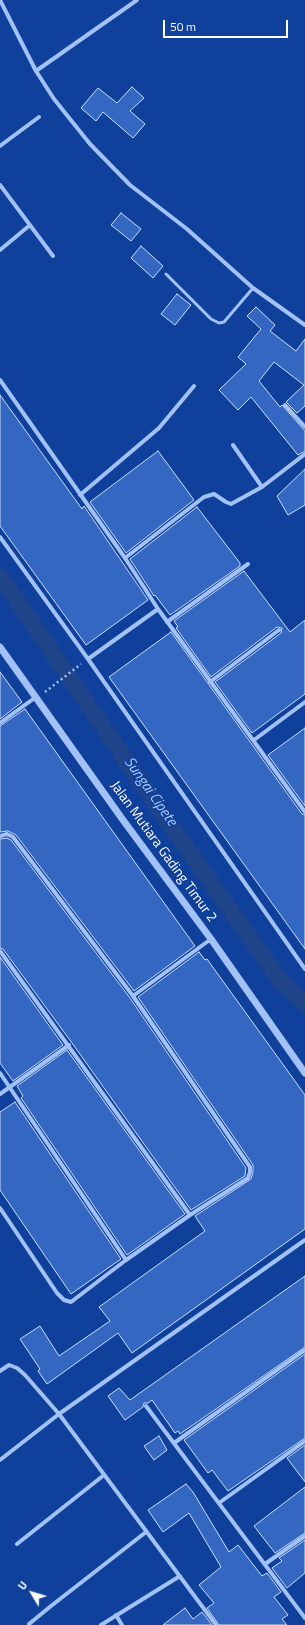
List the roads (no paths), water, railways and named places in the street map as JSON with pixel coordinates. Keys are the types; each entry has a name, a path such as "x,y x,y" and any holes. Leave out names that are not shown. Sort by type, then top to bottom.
{"street":[{"path":"0,0 36,71 54,99 90,144 130,185 187,229 253,288 305,325"},
{"path":"36,71 136,0"},
{"path":"0,146 39,117"},
{"path":"0,186 53,256"},
{"path":"0,250 30,226"},
{"path":"0,380 125,558 167,622 305,812"},
{"path":"80,495 159,428 194,386"},
{"path":"285,405 305,427"},
{"path":"233,445 262,487"},
{"path":"125,558 204,498 214,494 231,504 262,487 305,454"},
{"path":"0,537 88,659 305,969"},
{"path":"167,622 248,564"},
{"path":"88,659 158,609"},
{"path":"210,682 279,630"},
{"name":"Jalan Mutiara Gading Timur 2","path":"0,647 123,820 211,939 305,1073"},
{"path":"0,723 36,697"},
{"path":"254,740 305,702"},
{"path":"0,836 7,834 13,837 133,996 250,1167 248,1178 190,1215 126,1260 71,1302 64,1300 57,1293 0,1208"},
{"path":"133,996 211,939"},
{"path":"0,951 190,1215"},
{"path":"0,1094 69,1045"},
{"path":"0,1073 126,1260"},
{"path":"0,1460 59,1414 305,1240"},
{"path":"174,1443 305,1350"},
{"path":"0,1371 9,1365 17,1368 59,1414 216,1625"},
{"path":"146,1406 305,1618"},
{"path":"219,1503 305,1441"},
{"path":"17,1544 104,1475"},
{"path":"29,1624 146,1532"},
{"path":"265,1564 305,1536"},
{"path":"101,1625 180,1576"},
{"path":"116,1615 122,1625"}],"lane":[{"path":"166,274 211,319 218,323 224,322 253,288"}],"waterway":[{"name":"Sungai Cipete","path":"0,576 160,810 279,979 305,1004"}]}
